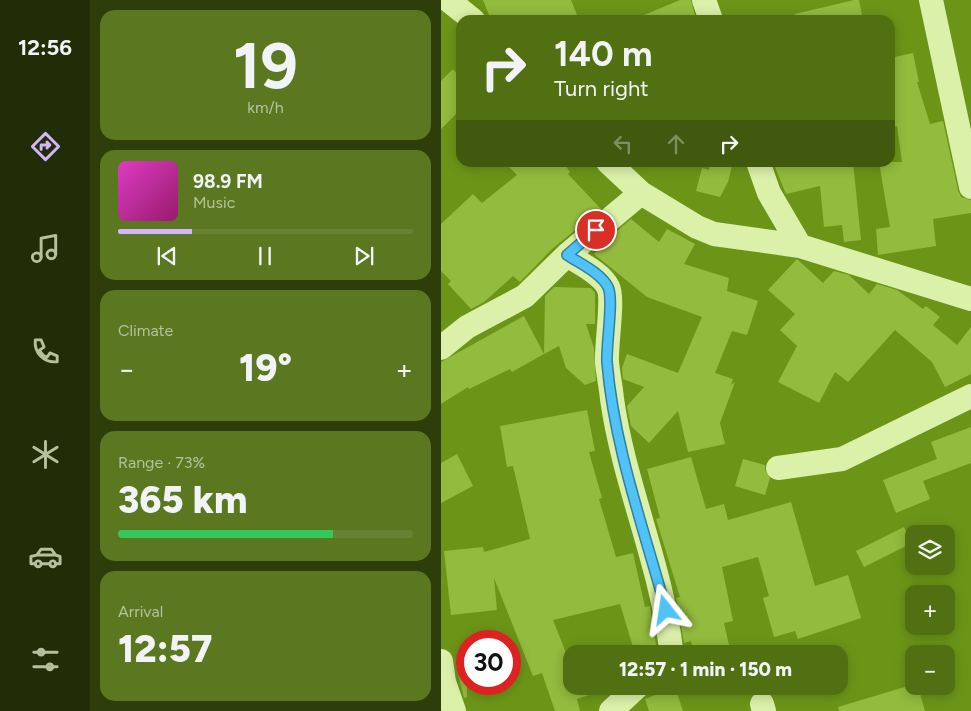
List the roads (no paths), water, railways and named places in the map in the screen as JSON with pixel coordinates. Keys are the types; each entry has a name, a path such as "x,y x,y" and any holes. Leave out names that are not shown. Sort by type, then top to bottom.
{"street":[{"path":"448,0 467,15"},
{"path":"704,0 709,15"},
{"path":"931,0 971,187"},
{"path":"614,167 641,193 697,227 713,234 800,246 971,299"},
{"path":"760,167 769,193 800,246"},
{"path":"441,348 467,327 525,296 567,255 641,193"},
{"path":"567,255 599,276 608,286 612,298 608,323 607,362 617,432 666,610 670,645"},
{"path":"779,468 843,459 971,396"},
{"path":"441,662 443,682 454,711"},
{"path":"611,711 628,695"}]}
